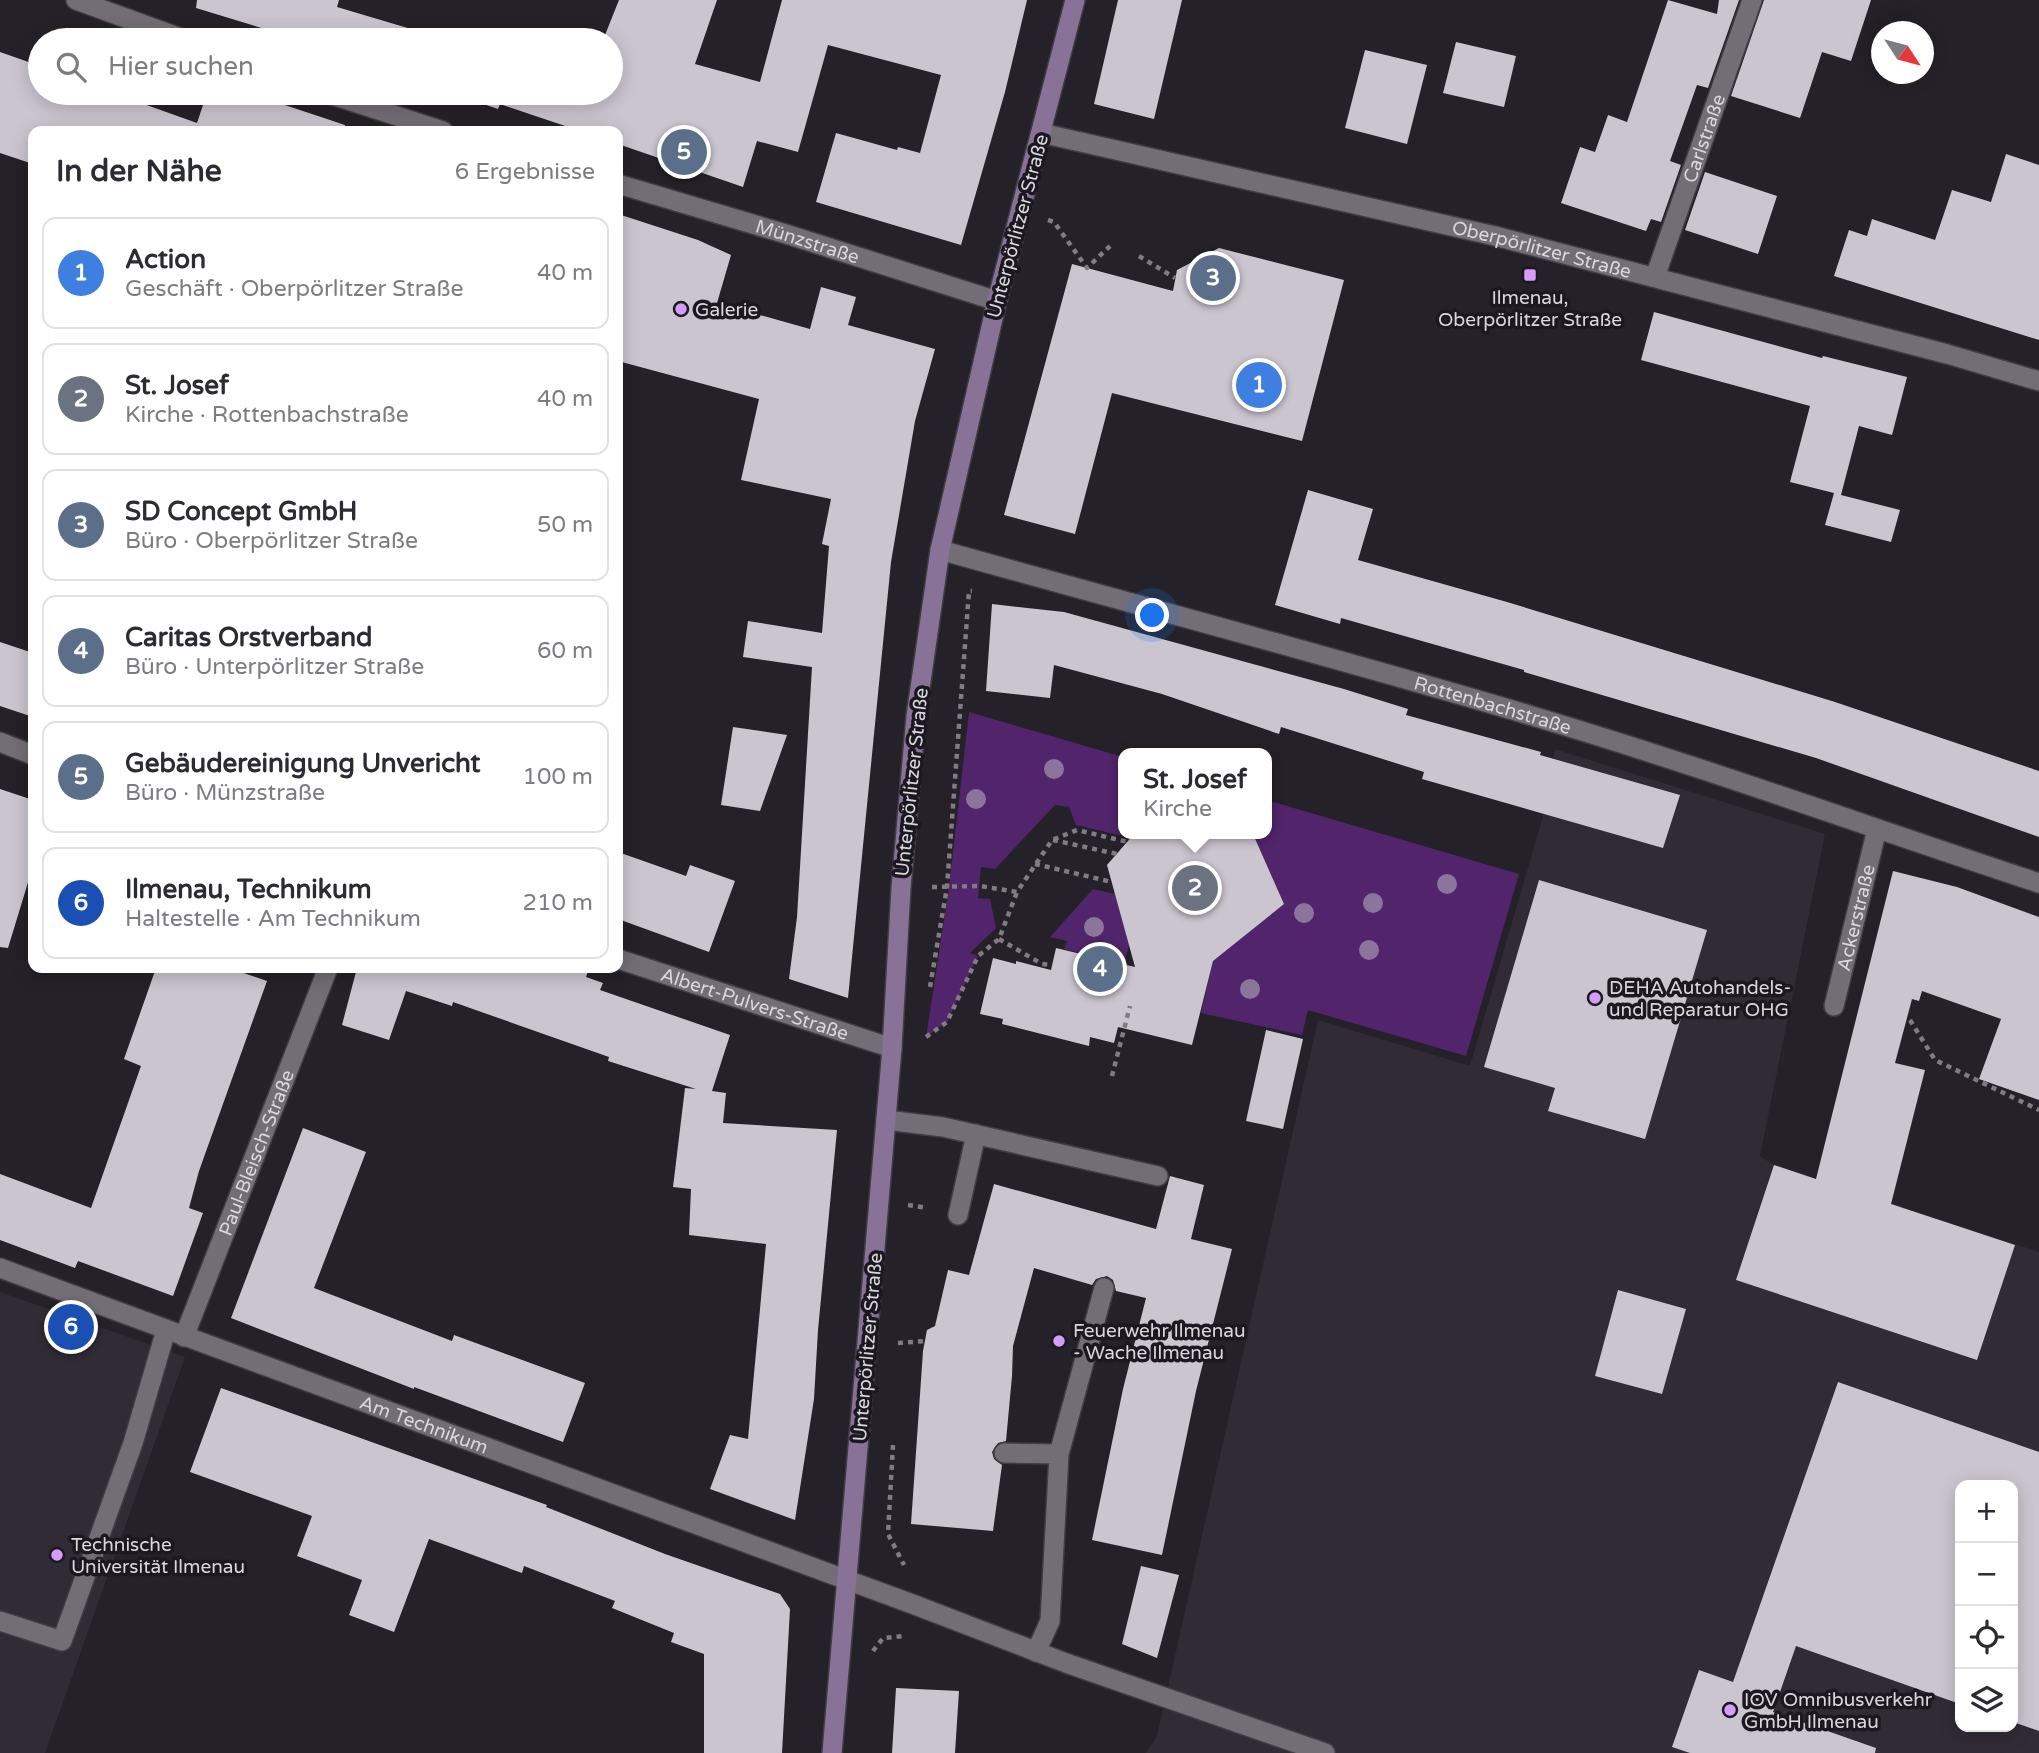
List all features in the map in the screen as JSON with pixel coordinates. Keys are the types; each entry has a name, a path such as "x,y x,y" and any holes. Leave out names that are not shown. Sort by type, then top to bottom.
{"main road":[{"name":"Unterpörlitzer Straße","path":"832,1753 892,1048 901,888 916,716 940,550 996,301 1075,0"}],"street":[{"path":"76,0 153,28"},
{"name":"Carlstraße","path":"1656,277 1752,0"},
{"path":"363,105 428,126"},
{"name":"Oberpörlitzer Straße","path":"1041,133 1495,236 1947,354 2039,381"},
{"name":"Münzstraße","path":"623,185 996,301"},
{"name":"Rottenbachstraße","path":"940,550 1530,715 1783,795 2039,883"},
{"path":"0,742 28,753"},
{"name":"Ackerstraße","path":"1834,1006 1877,829"},
{"name":"Albert-Pulvers-Straße","path":"623,961 892,1048"},
{"name":"Paul-Bleisch-Straße","path":"0,1621 62,1641 175,1334 326,973"},
{"path":"886,1120 943,1127 1158,1176"},
{"path":"958,1214 976,1134"},
{"name":"Am Technikum","path":"0,1268 848,1580"},
{"path":"1036,1652 1049,1621 1059,1454 1104,1288"},
{"path":"1004,1453 1059,1454"},
{"path":"848,1580 1036,1652 1325,1753"}],"path":[{"path":"1021,211 1054,222 1087,268 1110,246"},
{"path":"1139,256 1175,278"},
{"path":"928,997 947,887 969,591 982,593"},
{"path":"923,1025 923,1038 947,1022 978,956 999,939 1017,892 1052,840 1077,831 1128,842"},
{"path":"1052,840 1117,854"},
{"path":"1035,864 1112,882"},
{"path":"901,888 980,886 1017,892"},
{"path":"999,939 1042,964 1052,965"},
{"path":"1112,1076 1130,1006"},
{"path":"1910,1020 1935,1060 2039,1110"},
{"path":"911,1206 912,1192"},
{"path":"898,1357 900,1329"},
{"path":"893,1438 888,1534 902,1563 909,1570"}],"shaded area":[{"path":"969,712 1118,756 1118,835 1076,825 1069,807 1055,805 995,869 981,867 978,898 990,899 996,928 970,953 978,956 947,1022 926,1037 949,888"},
{"path":"1555,749 1825,834 1760,1156 1774,1165 2039,1252 2039,1753 1146,1753 1157,1736 1318,1020 1470,1066 1544,813"},
{"path":"1272,801 1519,874 1466,1056 1308,1010 1302,1035 1201,1013 1213,961 1284,904 1255,839 1272,839"},
{"path":"1093,889 1115,894 1130,941 1124,964 1064,949 1067,941 1050,937"},
{"name":"Technische Universität Ilmenau","path":"0,1292 185,1357 45,1753 0,1753"}],"building":[{"path":"197,0 339,0 337,7 408,28 262,28 196,8"},
{"path":"619,0 717,0 695,64 760,82 782,0 1027,0 1005,92 961,245 816,202 836,133 897,150 898,147 920,153 941,75 828,45 798,152 757,141 743,187 623,146 623,126 565,126 503,105 623,105 623,28 608,28"},
{"path":"1118,0 1182,0 1154,119 1094,104"},
{"path":"1668,0 1717,14 1719,0 1739,0 1708,88 1697,85 1670,161 1681,165 1661,222 1651,219 1646,231 1561,203 1580,147 1595,152 1608,115 1627,122"},
{"path":"1764,0 1871,0 1851,61 1822,52 1800,118 1731,96"},
{"path":"1456,42 1516,56 1504,107 1443,93"},
{"path":"1365,50 1427,65 1407,144 1345,128"},
{"path":"0,52 28,62 28,105 147,105 197,123 203,105 285,105 345,125 28,126 28,162 0,153"},
{"path":"2006,154 2039,165 2039,340 1834,276 1849,230 1867,236 1872,219 1935,240 1952,190 1991,202"},
{"path":"1705,172 1777,196 1758,254 1685,230"},
{"path":"623,216 698,240 731,255 717,303 810,329 821,287 856,297 848,325 935,349 915,421 891,562 848,998 789,979 797,917 812,667 743,657 748,621 822,633 829,546 822,544 831,499 741,480 759,399 623,362"},
{"path":"1219,248 1344,280 1302,441 1112,393 1075,534 1004,515 1072,264 1173,291 1177,270"},
{"path":"1654,312 1822,358 1823,356 1907,377 1892,435 1859,426 1841,495 1900,510 1891,542 1825,525 1834,493 1790,482 1810,406 1641,360"},
{"path":"1308,490 1373,509 1358,560 1507,602 1835,702 2039,771 2039,837 1816,758 1341,618 1340,624 1275,605"},
{"path":"992,604 1064,612 1344,689 1408,709 1406,715 1541,752 1540,755 1680,795 1663,848 1422,779 1424,772 1281,727 1279,734 1162,694 1054,665 1050,698 986,691"},
{"path":"0,642 28,651 28,715 0,706"},
{"path":"733,727 787,735 760,811 721,805"},
{"path":"0,789 28,798 28,882 8,948 0,947"},
{"path":"1130,839 1255,839 1284,904 1213,961 1192,1045 1118,1027 1114,1043 1090,1037 1089,1046 1002,1024 1003,1019 980,1014 993,958 1051,970 1056,948 1135,967 1107,865"},
{"path":"623,854 686,876 690,865 735,881 709,952 623,921"},
{"path":"1893,871 1957,887 2039,917 2039,1100 1979,1079 2001,1019 1922,991 1919,1001 1912,999 1895,1063 1925,1070 1891,1204 2015,1245 1977,1360 1736,1280 1774,1165 1816,1179"},
{"name":"DEHA Autohandels- und Reparatur OHG","path":"1539,880 1707,930 1645,1139 1548,1111 1555,1088 1484,1067"},
{"path":"154,973 244,973 267,981 199,1171 189,1208 203,1213 173,1296 78,1261 75,1268 0,1240 0,1174 91,1208 141,1066 124,1059"},
{"path":"356,973 587,973 586,977 603,983 600,990 730,1035 712,1091 726,1093 723,1123 837,1130 814,1399 795,1520 710,1489 730,1435 748,1439 766,1244 689,1235 691,1189 673,1187 685,1088 696,1089 608,1061 609,1057 453,1002 452,1006 406,991 389,1040 342,1025"},
{"path":"1266,1030 1303,1039 1283,1129 1246,1121"},
{"path":"303,1128 366,1152 314,1288 452,1341 454,1335 585,1383 563,1442 414,1389 231,1318"},
{"path":"1170,1176 1204,1185 1191,1239 1232,1249 1196,1391 1162,1555 1092,1540 1123,1389 1146,1298 1116,1291 1113,1280 1107,1276 1096,1279 1092,1285 1034,1268 1013,1346 1006,1441 998,1443 992,1452 994,1459 1002,1465 993,1531 911,1524 923,1351 927,1330 935,1326 948,1270 969,1275 994,1184 1156,1229"},
{"path":"1618,1290 1686,1309 1662,1394 1595,1376"},
{"path":"1838,1382 2039,1452 2039,1731 2018,1724 2018,1480 1955,1480 1955,1702 1796,1646 1773,1712 1876,1748 1875,1753 1690,1753 1672,1747 1699,1670 1733,1682"},
{"path":"221,1388 547,1505 546,1507 665,1554 780,1594 790,1609 782,1753 704,1753 704,1654 671,1642 674,1633 612,1608 615,1601 524,1566 522,1573 429,1539 394,1632 349,1615 362,1580 297,1556 312,1516 190,1472"},
{"path":"1141,1566 1179,1575 1157,1658 1122,1644"},
{"path":"896,1688 959,1691 955,1753 892,1753"}],"place":[{"name":"Gebäudereinigung Unvericht","path":"684,152"},
{"name":"Ilmenau, Oberpörlitzer Straße","path":"1530,275"},
{"name":"SD Concept GmbH","path":"1213,278"},
{"name":"Galerie","path":"681,309"},
{"name":"Action","path":"1259,385"},
{"name":"St. Josef","path":"1195,888"},
{"name":"Caritas Orstverband","path":"1100,969"},
{"name":"DEHA Autohandels- und Reparatur OHG","path":"1595,998"},
{"name":"Ilmenau, Technikum","path":"71,1327"},
{"name":"Feuerwehr Ilmenau - Wache Ilmenau","path":"1059,1341"},
{"name":"Technische Universität Ilmenau","path":"57,1555"},
{"name":"IOV Omnibusverkehr GmbH Ilmenau","path":"1730,1710"}]}
